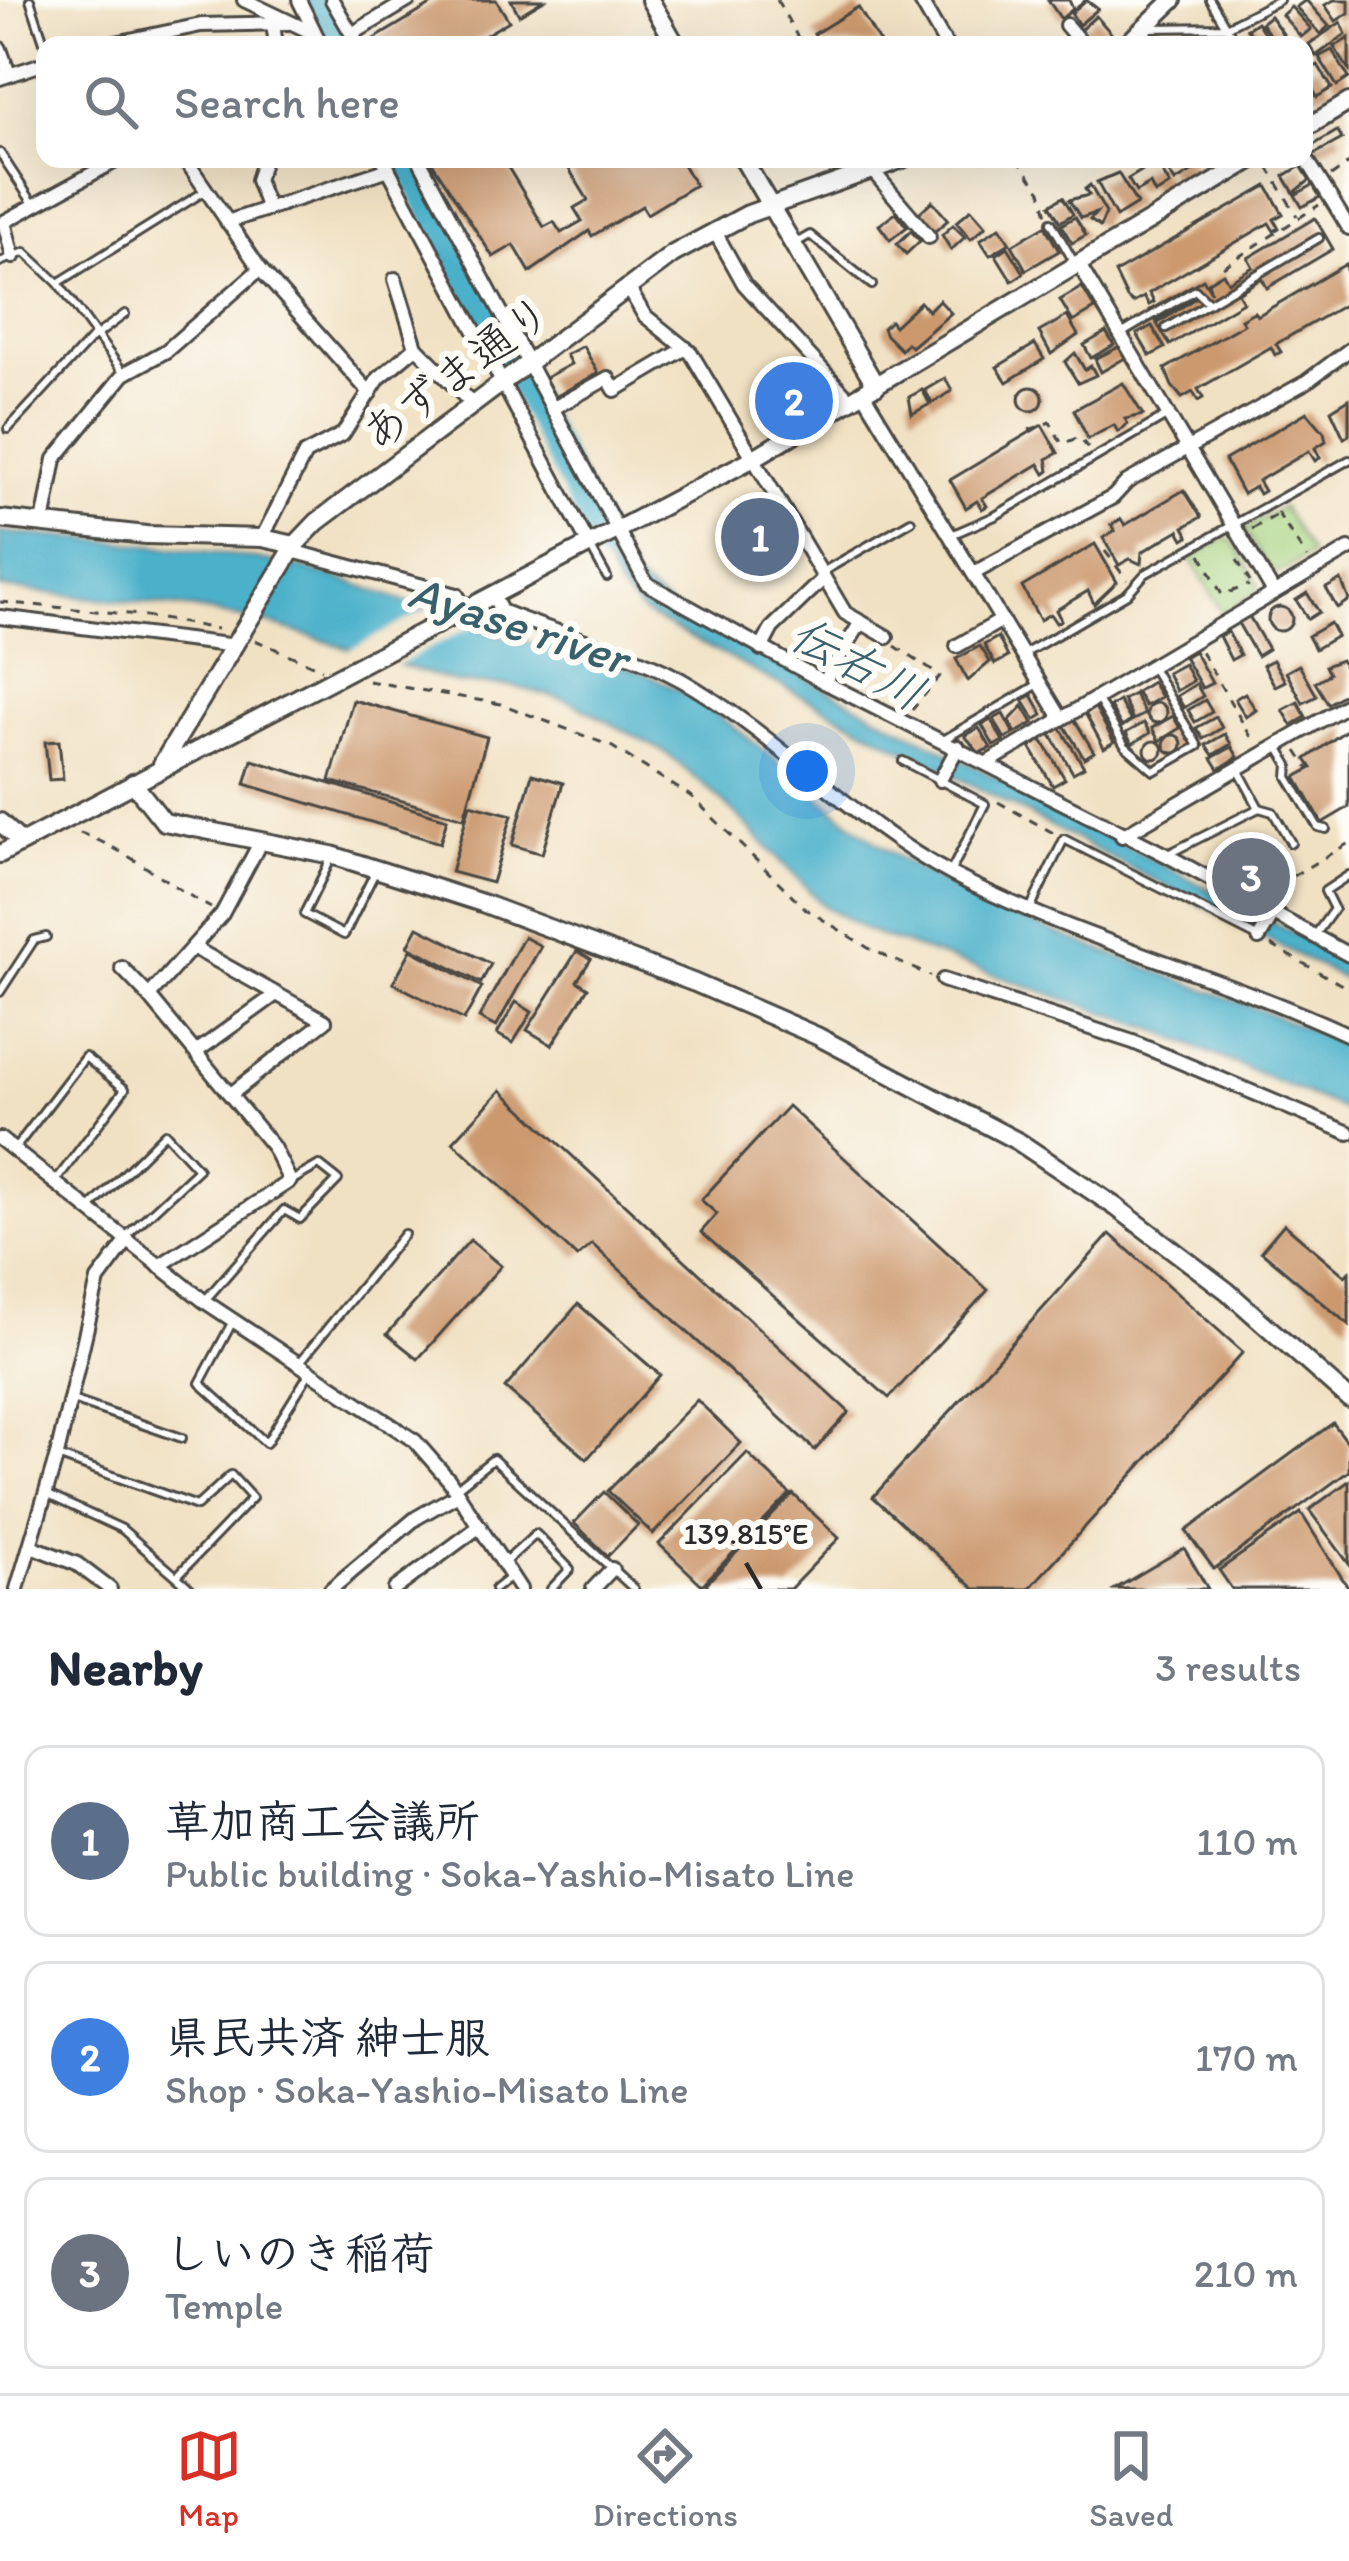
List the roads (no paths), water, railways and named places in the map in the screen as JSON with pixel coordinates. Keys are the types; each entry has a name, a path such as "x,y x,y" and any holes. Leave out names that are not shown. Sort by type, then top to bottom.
{"street":[{"path":"244,0 311,36"},
{"path":"298,0 316,36"},
{"path":"332,0 353,36"},
{"path":"359,36 409,0"},
{"path":"650,0 671,36"},
{"path":"920,0 941,36"},
{"path":"1136,36 1173,0"},
{"path":"149,36 201,25 281,23"},
{"path":"278,36 281,23"},
{"path":"1066,25 1075,36"},
{"path":"0,49 4,76 36,65"},
{"path":"1313,124 1349,102"},
{"path":"6,259 4,222 102,168"},
{"path":"191,168 260,269 370,393"},
{"path":"261,168 257,180 268,209"},
{"path":"227,222 376,168"},
{"path":"388,168 591,544"},
{"path":"424,168 614,532 654,590 1349,955"},
{"path":"748,168 794,244 864,394 1061,718"},
{"name":"あずま通り","path":"159,768 291,553 317,522 628,287 714,230 878,168"},
{"path":"0,854 70,824 159,768 754,458 1077,264 1249,168"},
{"path":"1312,168 1349,228"},
{"path":"872,170 929,237"},
{"path":"714,230 744,284 864,394"},
{"path":"1077,264 1274,593"},
{"path":"44,523 55,459 124,374 166,351 260,269"},
{"path":"394,279 416,347 473,405"},
{"path":"628,287 644,315 686,348 845,613 887,637"},
{"path":"262,538 305,454 344,434 379,378 416,347"},
{"path":"552,409 608,378 615,390 686,348"},
{"path":"974,573 1113,497 1127,482 1306,382 1349,350"},
{"path":"0,519 212,539 262,538 291,553 457,595 468,608"},
{"path":"987,763 1349,549"},
{"path":"761,649 772,628 823,576"},
{"path":"493,595 501,611 634,658 695,688 848,806 950,873 1029,911 1349,1035"},
{"path":"0,616 240,639"},
{"path":"957,646 1002,620"},
{"path":"824,682 862,622"},
{"path":"1122,836 1349,704"},
{"path":"942,777 957,749"},
{"path":"133,783 164,822 377,869 695,982 817,1036 1018,1142 1166,1244 1349,1400"},
{"path":"0,822 21,842"},
{"path":"149,996 222,914 261,841"},
{"path":"1259,938 1274,913"},
{"path":"194,948 326,1021 231,1094"},
{"path":"122,968 273,1147 290,1181 158,1266"},
{"path":"943,980 1133,1042 1349,1132"},
{"path":"196,1052 275,995"},
{"path":"0,1139 204,1301 415,1441 457,1491 516,1583"},
{"path":"17,1589 57,1456 98,1280 126,1239"},
{"path":"331,1589 429,1508 457,1491"},
{"path":"394,1589 480,1526"},
{"path":"32,1546 76,1564 110,1589"},
{"path":"593,1589 612,1569"}],"lane":[{"path":"30,0 42,36"},
{"path":"1210,0 1232,36"},
{"path":"1145,27 1226,27 1279,0"},
{"path":"0,153 34,205"},
{"path":"58,283 205,191"},
{"path":"1051,222 1077,264"},
{"path":"794,244 810,235 872,285"},
{"path":"1166,328 1319,238"},
{"path":"6,259 25,252 58,283 124,374"},
{"path":"1120,334 1195,290 1202,291 1209,303"},
{"path":"8,429 97,335 125,314"},
{"path":"951,535 994,516 1168,415"},
{"path":"1023,656 1232,524 1349,460"},
{"path":"823,576 911,521"},
{"path":"591,544 607,577"},
{"path":"1097,697 1125,746 1154,771 1198,746 1151,666"},
{"path":"943,740 1040,683"},
{"path":"1277,746 1289,766 1288,777 1318,827 1326,830"},
{"path":"903,761 942,777 986,804 950,873"},
{"path":"1238,769 1259,808"},
{"path":"1168,856 1259,808 1274,812 1291,842"},
{"path":"1029,911 1064,839 1259,938"},
{"path":"332,856 304,914 344,935 377,869"},
{"path":"1315,936 1334,908 1325,891 1349,875"},
{"path":"0,992 34,940 46,937"},
{"path":"14,1150 85,1058 125,1089 56,1182"},
{"path":"90,1208 165,1133 198,1169 126,1239"},
{"path":"204,1301 284,1210 300,1219 338,1180 319,1165 290,1181"},
{"path":"233,1321 200,1382 266,1443 304,1368 404,1234"},
{"path":"71,1399 182,1438"},
{"path":"57,1456 197,1505 231,1475 252,1498 177,1576"},
{"path":"457,1491 493,1460 634,1589"},
{"path":"46,1495 122,1529 191,1589"},
{"path":"504,1563 536,1534 570,1569 551,1589"},
{"path":"495,1589 516,1583"}],"water":[{"path":"601,514 635,579 670,607 1349,963 1349,982 643,613 620,590 584,523"},
{"path":"0,532 187,549 297,567 494,633 639,671 696,700 860,830 930,876 1033,924 1349,1047 1349,1112 1156,1030 869,932 824,906 725,803 666,753 568,700 512,686 457,683 268,623 189,608 0,588"}],"waterway":[{"name":"伝右川","path":"319,0 338,36"},
{"name":"伝右川","path":"409,168 607,549"}],"place":[{"name":"県民共済 紳士服","path":"794,401"},
{"name":"草加商工会議所","path":"760,537"},
{"name":"しいのき稲荷","path":"1251,877"}],"water label":[{"name":"Ayase river","path":"519,624"}]}
